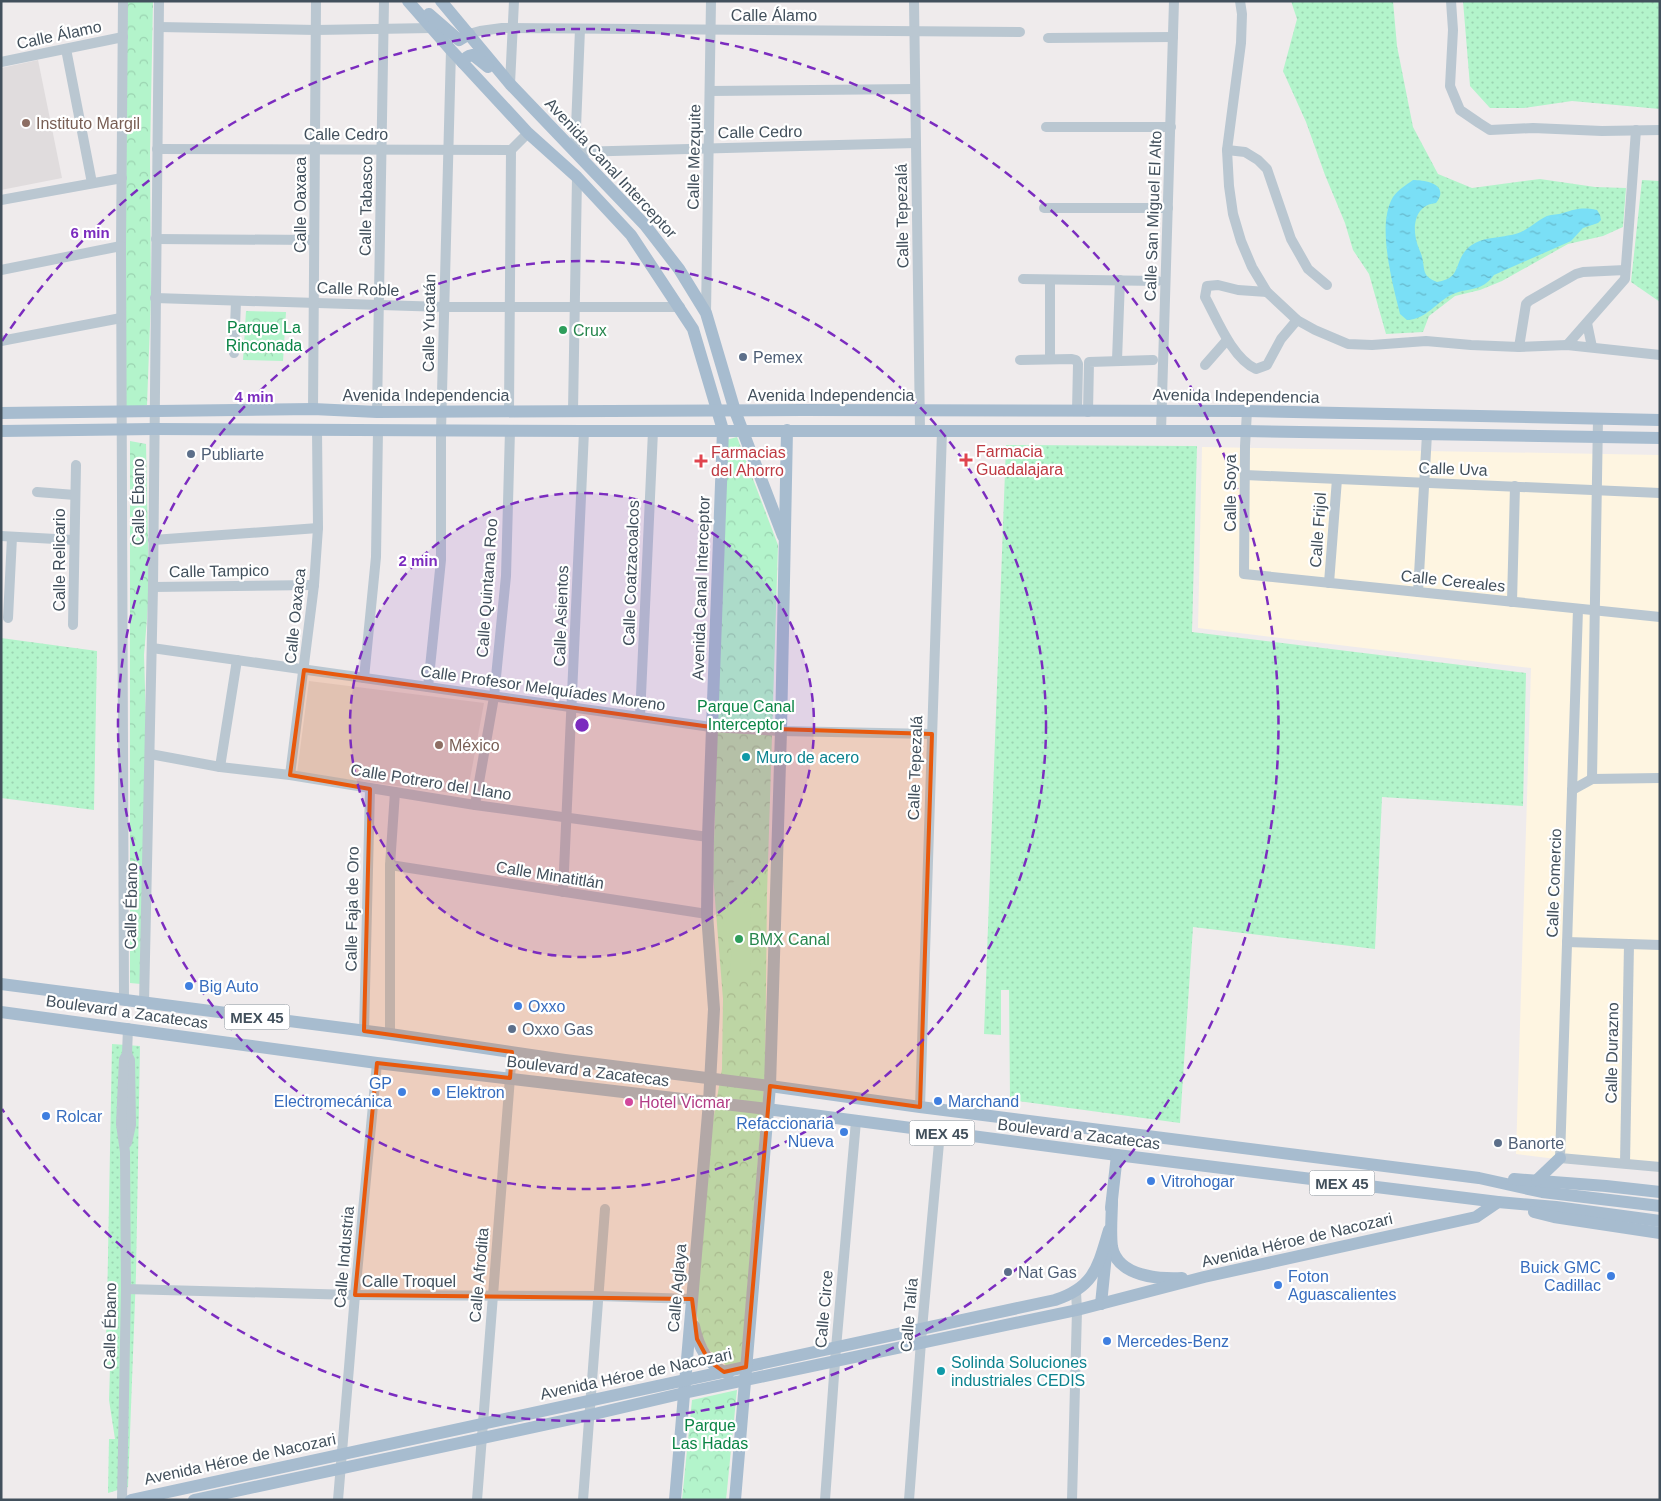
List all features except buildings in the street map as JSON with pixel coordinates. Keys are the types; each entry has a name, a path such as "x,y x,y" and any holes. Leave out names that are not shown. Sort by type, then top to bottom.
{"main road":[{"name":"Avenida Canal Interceptor","path":"409,1 450,50 528,133 577,177 631,235 693,329 718,411 723,430 711,727 707,914 714,1009 711,1078"},
{"path":"409,1 424,10 459,40 469,34"},
{"name":"Avenida Canal Interceptor","path":"441,1 510,84 645,225 679,269 706,314 735,411 786,543 770,1086"},
{"path":"463,63 464,59 473,55 510,84"},
{"name":"Avenida Independencia","path":"1,413 313,409 378,412 1247,411 1660,420"},
{"path":"1,431 122,429 1245,431 1660,438"},
{"path":"786,543 787,430"},
{"name":"Boulevard a Zacatecas","path":"1,984 390,1034 920,1107 1479,1178 1537,1180 1660,1192"},
{"name":"Boulevard a Zacatecas","path":"1,1012 377,1063 767,1109 856,1122 1498,1202 1660,1220"},
{"name":"Calle Aglaya","path":"675,1500 711,1078"},
{"path":"735,1500 770,1086"},
{"path":"1117,1155 1129,1143 1146,1136"},
{"name":"Avenida Héroe de Nacozari","path":"1101,1304 1117,1155"},
{"path":"1537,1180 1560,1158"},
{"name":"Boulevard a Zacatecas","path":"1479,1178 1542,1192 1660,1206"},
{"path":"1112,1200 1112,1247 1117,1257 1125,1266 1158,1278 1204,1277"},
{"name":"Boulevard a Zacatecas","path":"1498,1202 1554,1217 1660,1232"},
{"name":"Avenida Héroe de Nacozari","path":"131,1500 590,1401 685,1386 745,1381 1077,1310 1204,1277 1476,1217 1498,1202"},
{"name":"Avenida Héroe de Nacozari","path":"194,1500 590,1415 724,1372 1055,1300 1084,1287 1098,1264 1109,1230"},
{"path":"692,1304 696,1339 709,1361 724,1372 745,1381"}],"street":[{"name":"Calle Ébano","path":"122,1 121,412 124,1000"},
{"name":"Calle Ébano","path":"144,1002 153,588 159,1"},
{"name":"Calle Oaxaca","path":"313,409 316,1"},
{"name":"Calle Tabasco","path":"378,412 384,1"},
{"path":"510,84 514,1"},
{"name":"Calle Mezquite","path":"706,314 711,1"},
{"name":"Calle Tepezalá","path":"914,1 920,430"},
{"name":"Calle San Miguel El Alto","path":"1161,431 1174,1"},
{"path":"1240,1 1242,14 1241,43 1227,150 1228,186 1233,214 1241,241 1252,267 1267,292 1297,320 1348,344 1372,345 1426,341 1520,347 1567,345 1660,355"},
{"path":"1451,1 1453,30 1450,86 1460,110 1490,130 1532,128 1602,131 1660,130"},
{"path":"159,27 316,30 432,28"},
{"name":"Calle Álamo","path":"469,34 493,28 1020,32"},
{"path":"575,152 580,29"},
{"name":"Calle Álamo","path":"1,62 123,37"},
{"path":"1048,38 1173,37"},
{"path":"66,49 92,183"},
{"name":"Calle Yucatán","path":"428,687 441,560 441,430 450,50"},
{"path":"710,91 915,89"},
{"path":"1046,127 1170,127"},
{"path":"1567,345 1625,279 1636,130"},
{"path":"509,412 511,150 528,133"},
{"name":"Calle Cedro","path":"575,152 916,144"},
{"name":"Calle Cedro","path":"157,149 382,148 511,150"},
{"path":"1227,150 1245,152 1258,160 1267,169 1291,238 1308,269 1327,285"},
{"path":"573,411 577,177"},
{"path":"1,200 122,178"},
{"path":"1044,208 1168,208"},
{"path":"156,239 314,240"},
{"path":"1,270 121,246"},
{"path":"1520,347 1526,304 1529,301 1576,274 1625,270"},
{"path":"1023,279 1158,281"},
{"path":"1050,280 1050,360"},
{"path":"1117,360 1120,280"},
{"path":"1267,292 1238,290 1218,285 1207,286 1205,297 1227,340 1248,366 1256,369 1267,365 1281,339 1297,320"},
{"name":"Calle Roble","path":"155,298 444,307 680,307"},
{"path":"234,353 236,301"},
{"path":"1,341 121,318"},
{"path":"1587,324 1592,347"},
{"path":"1205,365 1227,340"},
{"path":"1020,360 1076,360 1078,364 1082,411"},
{"path":"1082,411 1089,362 1153,360"},
{"name":"Calle Soya","path":"1244,574 1245,431 1247,411"},
{"path":"1592,779 1598,419"},
{"name":"Calle Oaxaca","path":"290,775 314,585 318,528 317,430"},
{"path":"364,678 376,557 378,430"},
{"name":"Calle Quintana Roo","path":"475,805 494,697 506,576 510,430"},
{"name":"Calle Asientos","path":"563,892 573,708 584,431"},
{"name":"Calle Coatzacoalcos","path":"640,717 653,431"},
{"name":"Calle Tepezalá","path":"920,1107 942,431"},
{"path":"1418,592 1428,434"},
{"name":"Calle Relicario","path":"73,625 76,465"},
{"name":"Calle Uva","path":"1245,475 1660,493"},
{"name":"Calle Frijol","path":"1329,583 1337,479"},
{"path":"1512,602 1514,486"},
{"name":"Calle Relicario","path":"37,492 74,494"},
{"path":"153,540 318,528"},
{"path":"8,618 7,537 74,540"},
{"name":"Calle Cereales","path":"1244,574 1660,617"},
{"name":"Calle Tampico","path":"153,588 314,585"},
{"name":"Calle Comercio","path":"1560,1158 1578,609"},
{"name":"Calle Profesor Melquíades Moreno","path":"152,648 711,727 781,731 932,734"},
{"path":"220,767 237,660"},
{"name":"Calle Potrero del Llano","path":"150,754 220,767 290,775 475,805 708,837"},
{"path":"1572,790 1592,779 1660,778"},
{"name":"Calle Faja de Oro","path":"364,1031 370,788"},
{"path":"390,1034 390,865 395,792"},
{"name":"Calle Minatitlán","path":"390,865 707,914"},
{"path":"1567,942 1660,945"},
{"name":"Calle Durazno","path":"1625,1163 1629,944"},
{"name":"Calle Ébano","path":"122,1500 126,1289 125,1152 131,1125 130,1060 127,1054 128,1028"},
{"name":"Calle Afrodita","path":"477,1500 512,1052"},
{"name":"Calle Industria","path":"338,1500 377,1063"},
{"name":"Calle Circe","path":"824,1500 856,1122"},
{"name":"Calle Talía","path":"909,1500 940,1132"},
{"path":"1560,1158 1660,1167"},
{"path":"583,1500 605,1209"},
{"name":"Calle Troquel","path":"126,1289 355,1295 599,1296 692,1304"},
{"path":"1072,1500 1076,1292"}],"highlighted area":[{"path":"304,670 711,727 932,734 920,1107 770,1086 746,1367 724,1372 709,1361 697,1339 692,1299 355,1295 377,1063 510,1078 512,1052 364,1031 370,789 290,775"}],"shaded area":[{"name":"Instituto Margil","path":"38,60 62,178 1,190 1,68"},
{"path":"1202,447 1660,455 1660,1172 1516,1154 1531,668 1198,628"},
{"path":"309,681 484,703 467,795 297,773"}],"green space":[{"path":"127,1 153,1 150,155 151,298 147,405 126,410 123,321"},
{"path":"1291,1 1393,1 1397,46 1413,127 1438,174 1472,188 1540,179 1595,187 1626,188 1623,227 1603,236 1568,244 1502,281 1480,290 1455,296 1429,316 1423,332 1386,334 1369,274 1353,250 1345,223 1306,122 1283,71 1297,19"},
{"path":"1463,1 1660,1 1660,109 1572,101 1524,108 1490,108 1470,86"},
{"path":"1642,180 1660,181 1660,302 1631,282"},
{"name":"Parque La Rinconada","path":"246,311 286,312 283,361 243,360"},
{"name":"Parque Canal Interceptor","path":"737,437 778,545 767,894 765,1075 741,1365 729,1368 709,1350 702,1337 695,1307 713,1121 722,1069 723,999 713,875 726,440"},
{"path":"130,441 146,444 149,594 144,655 147,753 141,984 130,983"},
{"path":"1006,445 1197,446 1192,632 1526,673 1523,806 1382,797 1375,949 1193,927 1180,1123 1010,1100 1009,990 1001,990 1001,1035 984,1034"},
{"path":"1,638 97,651 94,810 1,798"},
{"name":"BMX Canal","path":"747,872 759,882 753,900 744,903 751,913 750,971 734,988 729,978 732,952 722,926 731,909 724,889"},
{"path":"112,1044 140,1046 136,1274 128,1487 108,1493 109,1439 115,1439 109,1400 110,1367 105,1366"},
{"name":"Parque Las Hadas","path":"737,1390 726,1500 682,1500 692,1400"}],"water":[{"path":"1413,180 1435,185 1439,188 1440,192 1440,197 1436,203 1423,208 1419,212 1415,223 1417,243 1422,255 1425,272 1428,277 1437,282 1451,277 1464,252 1475,243 1514,234 1547,216 1576,210 1597,210 1601,220 1598,223 1583,228 1571,241 1494,275 1480,287 1453,294 1420,317 1407,320 1400,314 1394,287 1386,239 1386,223 1388,209 1393,197"}],"place":[{"name":"Instituto Margil","path":"26,123"},
{"name":"Crux","path":"563,330"},
{"name":"Pemex","path":"743,357"},
{"name":"Publiarte","path":"191,454"},
{"name":"Farmacia Guadalajara","path":"966,460"},
{"name":"Farmacias del Ahorro","path":"701,461"},
{"name":"México","path":"439,745"},
{"name":"Muro de acero","path":"746,757"},
{"name":"BMX Canal","path":"739,939"},
{"name":"Big Auto","path":"189,986"},
{"name":"Oxxo","path":"518,1006"},
{"name":"Oxxo Gas","path":"512,1029"},
{"name":"GP Electromecánica","path":"402,1092"},
{"name":"Elektron","path":"436,1092"},
{"name":"Marchand","path":"938,1101"},
{"name":"Hotel Vicmar","path":"629,1102"},
{"name":"Rolcar","path":"46,1116"},
{"name":"Refaccionaria Nueva","path":"844,1132"},
{"name":"Banorte","path":"1498,1143"},
{"name":"Vitrohogar","path":"1151,1181"},
{"name":"Nat Gas","path":"1008,1272"},
{"name":"Buick GMC Cadillac","path":"1611,1276"},
{"name":"Foton Aguascalientes","path":"1278,1285"},
{"name":"Mercedes-Benz","path":"1107,1341"},
{"name":"Solinda Soluciones industriales CEDIS","path":"941,1371"}]}
